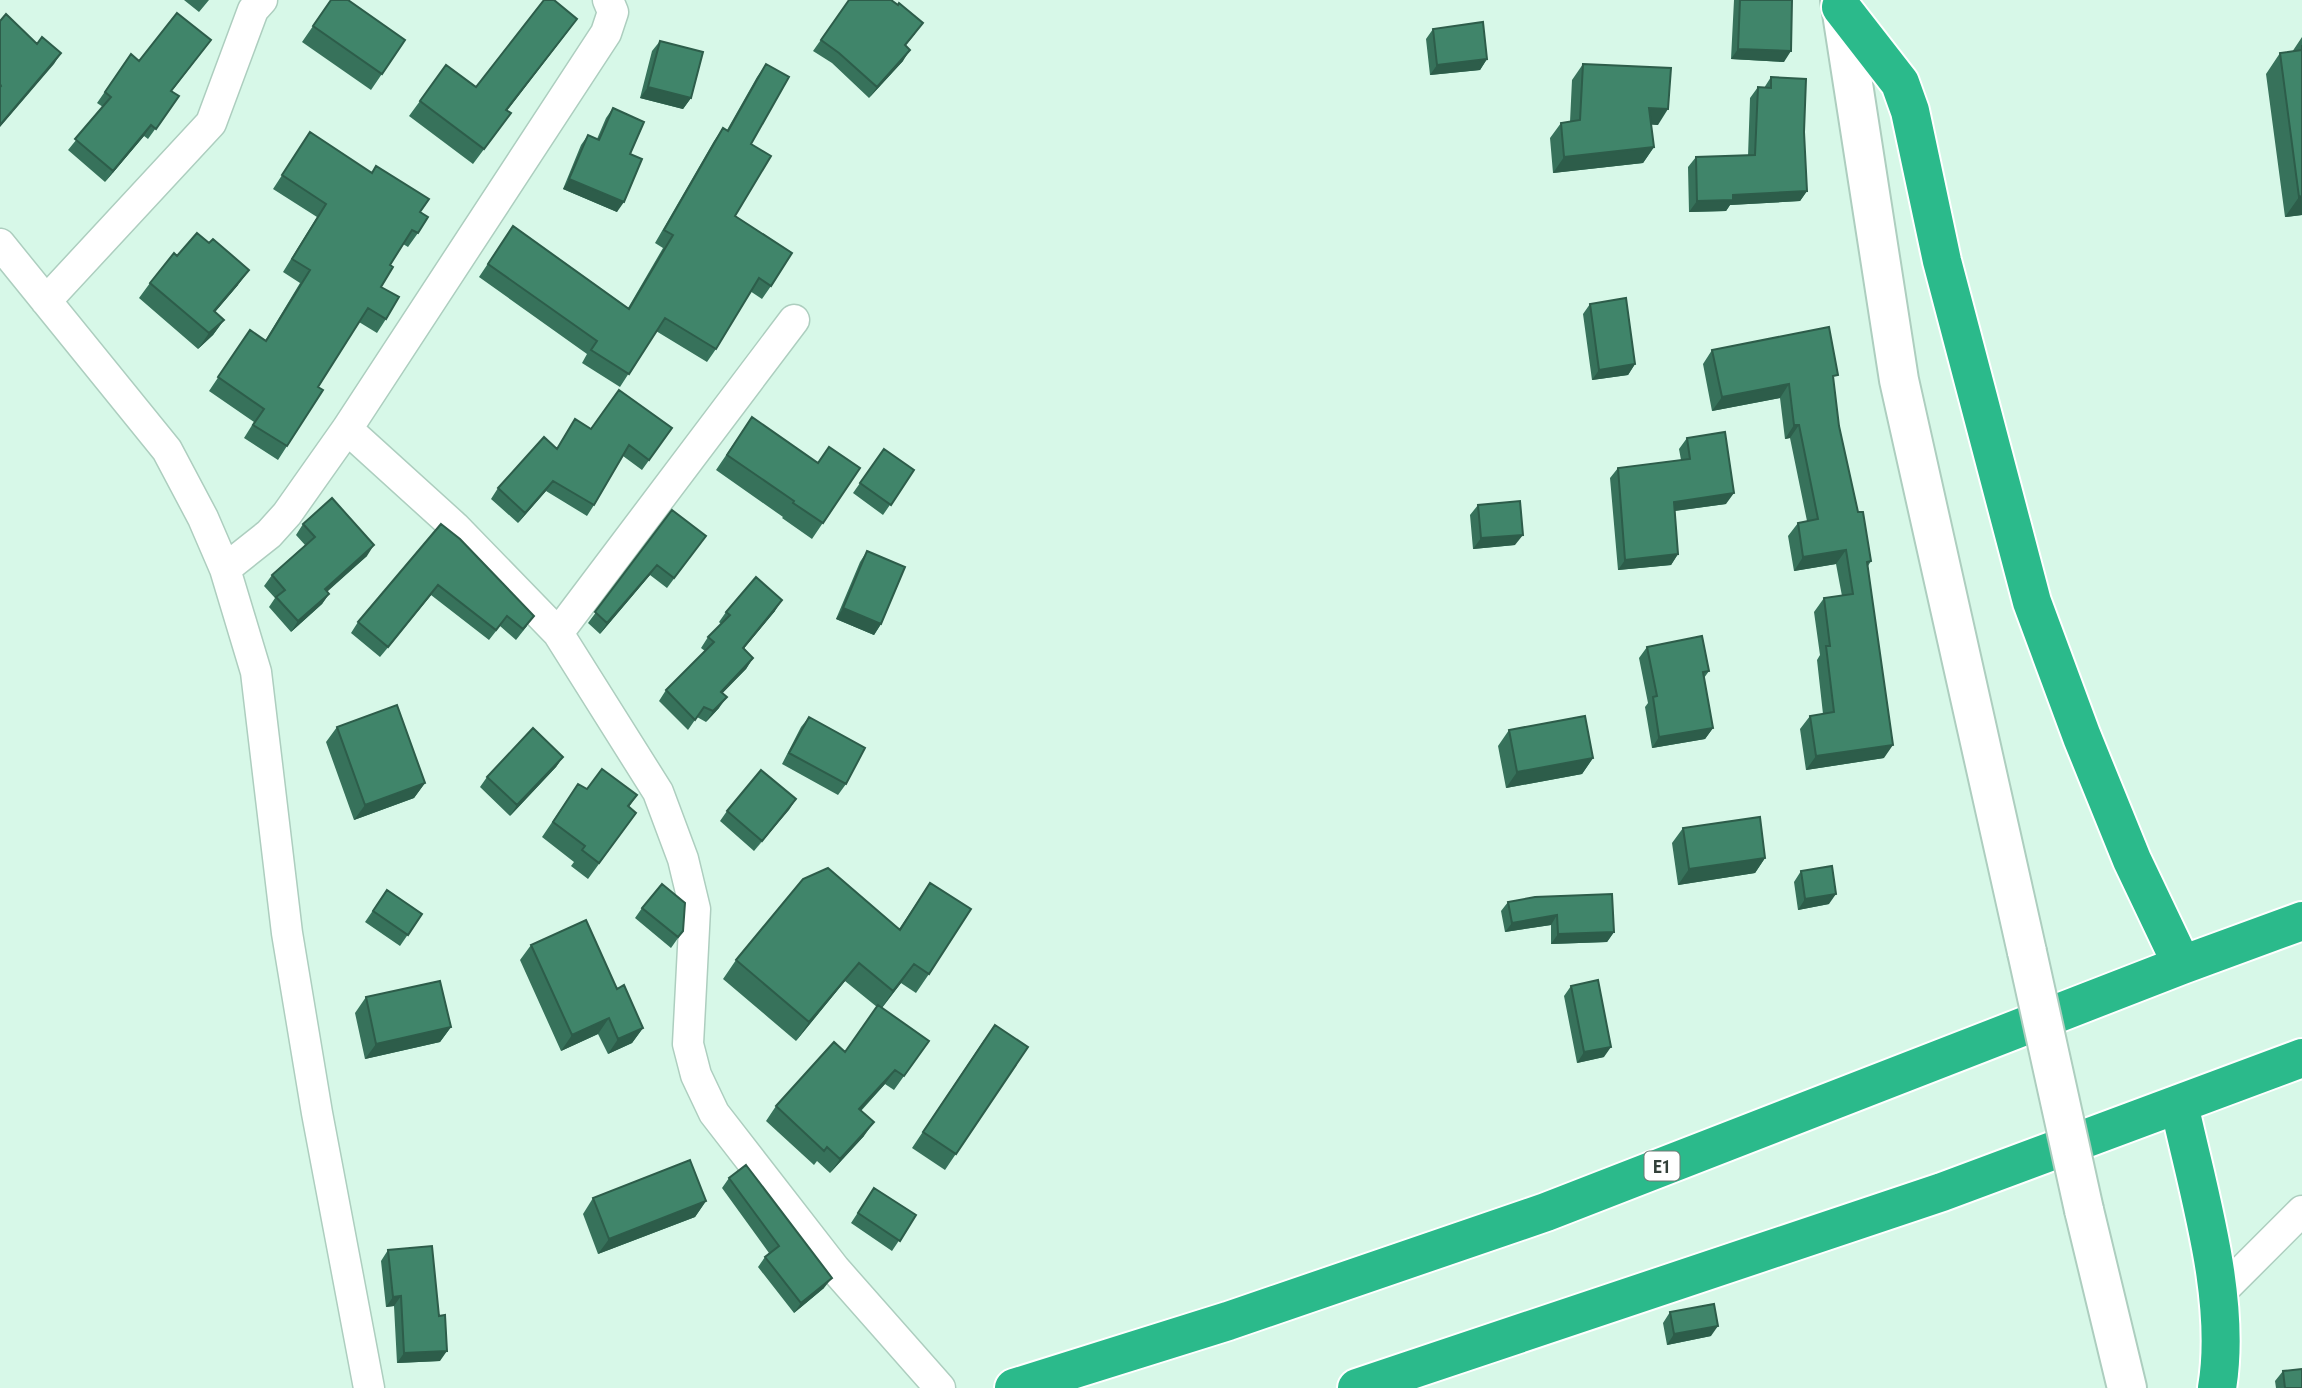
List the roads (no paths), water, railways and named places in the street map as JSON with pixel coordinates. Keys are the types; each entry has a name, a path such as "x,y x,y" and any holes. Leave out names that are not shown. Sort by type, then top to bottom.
{"highway":[{"path":"1840,3 1900,83 1910,111 1942,261 2032,602 2082,737 2132,860 2182,965"},
{"name":"E1","path":"1014,1388 1228,1321 1546,1212 2302,921"},
{"path":"1357,1388 1942,1192 2302,1058"},
{"path":"2179,1104 2220,1293 2220,1372 2217,1388"}],"main road":[{"path":"1840,3 1899,380 2126,1388"}],"street":[{"path":"46,301 211,123 253,10 262,0"},
{"path":"225,569 269,534 287,514 347,429 606,33 613,12 608,0"},
{"path":"0,244 167,450 203,518 225,569 256,672 287,933 317,1113 369,1388"},
{"path":"558,633 793,320"},
{"path":"347,429 455,527 558,633 658,792 683,859 695,909 688,1044 696,1074 714,1113 835,1269 940,1388"},
{"path":"2220,1293 2302,1211"}]}
